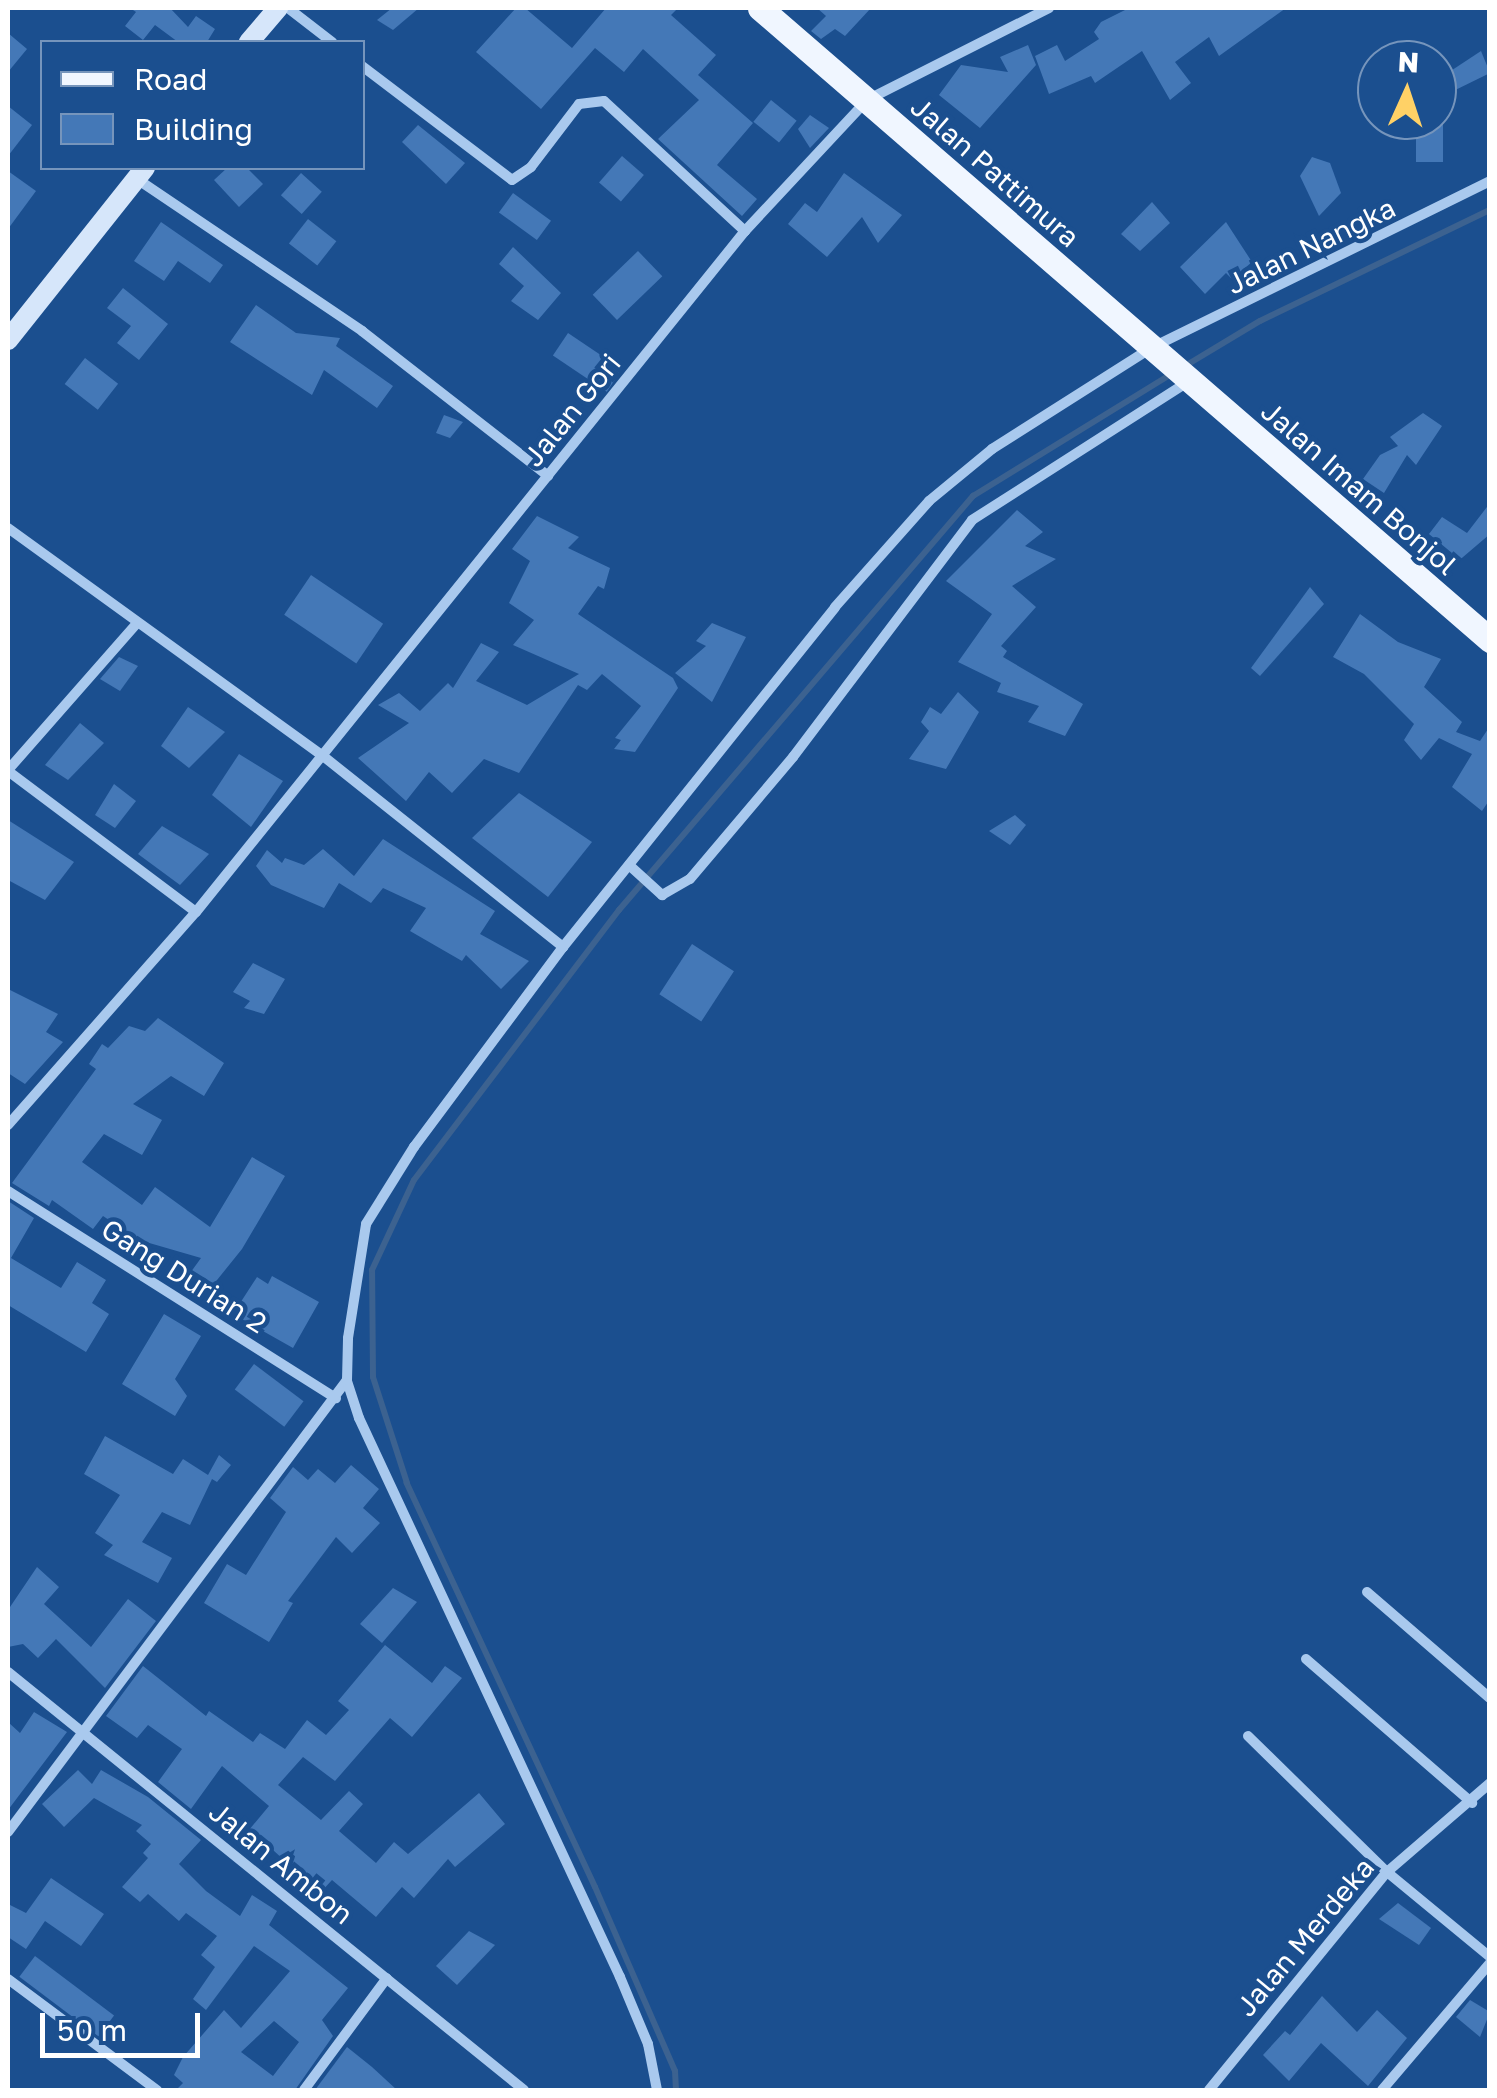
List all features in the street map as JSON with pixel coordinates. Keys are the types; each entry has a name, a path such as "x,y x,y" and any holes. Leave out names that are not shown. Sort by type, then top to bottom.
{"main road":[{"path":"251,40 278,8"},
{"name":"Jalan Pattimura","path":"760,8 1188,381"},
{"path":"8,340 141,173"},
{"name":"Jalan Imam Bonjol","path":"1188,381 1490,640"}],"street":[{"path":"288,8 329,40"},
{"path":"867,100 1049,8"},
{"path":"365,68 512,180 531,168 579,104 604,100 746,231"},
{"name":"Jalan Gori","path":"8,1125 196,912 746,231 867,100"},
{"path":"141,173 362,331 548,476"},
{"name":"Jalan Nangka","path":"347,1380 352,1292 374,1208 563,948 929,501 992,450 1152,348 1490,181"},
{"path":"631,868 650,891 666,896 690,879 794,756 972,520 1188,381"},
{"path":"8,528 323,756 563,948"},
{"path":"137,623 8,771 196,912"},
{"name":"Gang Durian 2","path":"8,1191 336,1398"},
{"path":"8,1832 347,1380"},
{"path":"347,1380 359,1418 620,1977 648,2044 657,2090"},
{"path":"1367,1592 1490,1698"},
{"path":"1306,1659 1472,1803"},
{"name":"Jalan Ambon","path":"8,1672 524,2090"},
{"path":"1248,1736 1387,1872 1490,1960 1382,2090"},
{"name":"Jalan Merdeka","path":"1209,2090 1387,1872 1490,1784"},
{"path":"304,2090 387,1978"},
{"path":"8,1979 157,2090"}],"building":[{"path":"130,8 170,8 188,27 196,16 215,29 208,40 175,40 155,25 143,40 125,26 136,12"},
{"path":"392,8 419,8 393,30 377,20"},
{"path":"516,8 525,8 572,48 606,8 678,8 671,15 716,55 698,75 753,123 717,165 757,199 742,216 658,139 699,100 643,49 624,72 595,48 541,109 476,52"},
{"path":"817,8 871,8 845,36 835,29 821,39 811,31 826,16"},
{"path":"1129,8 1286,8 1219,56 1209,37 1175,62 1191,83 1170,100 1142,51 1095,83 1091,76 1049,94 1035,56 1057,45 1065,61 1099,39 1094,32 1101,22"},
{"path":"8,33 27,49 8,72"},
{"path":"1028,45 1036,65 980,128 939,95 961,65 1008,72 1000,57"},
{"path":"1481,51 1490,73 1457,89 1457,67"},
{"path":"771,100 797,121 779,143 753,122"},
{"path":"8,106 32,125 8,156"},
{"path":"810,115 829,128 810,148 798,129"},
{"path":"418,125 465,163 446,184 402,142"},
{"path":"1416,140 1443,140 1443,162 1416,162"},
{"path":"622,156 644,175 621,201 599,182"},
{"path":"1312,157 1330,163 1341,193 1319,216 1300,176"},
{"path":"225,170 249,170 263,184 239,207 214,180"},
{"path":"8,171 36,191 8,229"},
{"path":"301,173 322,192 302,214 281,195"},
{"path":"844,173 902,215 878,243 862,217 827,257 788,224 805,203 817,212"},
{"path":"513,193 551,221 537,240 499,212"},
{"path":"1152,202 1170,223 1140,251 1121,234"},
{"path":"308,219 336,241 317,266 289,243"},
{"path":"161,222 223,265 210,283 178,261 164,281 134,261"},
{"path":"1226,222 1252,262 1232,279 1226,273 1205,294 1180,267"},
{"path":"513,247 561,293 538,320 511,301 524,286 499,264"},
{"path":"638,251 662,276 617,320 593,295"},
{"path":"123,288 168,324 139,360 117,343 131,326 107,308"},
{"path":"256,305 296,333 340,338 336,346 393,386 377,408 324,370 312,395 230,342"},
{"path":"568,333 622,369 607,392 553,355"},
{"path":"85,358 118,384 98,410 65,384"},
{"path":"1423,413 1442,426 1416,465 1407,455 1384,493 1363,479 1380,455 1398,446 1390,437"},
{"path":"444,415 463,422 450,438 436,433"},
{"path":"1490,503 1490,534 1449,569 1444,564 1452,553 1429,534 1442,517 1467,533"},
{"path":"1017,510 1043,532 1025,546 1056,559 1012,586 1036,607 1001,646 1007,651 1003,657 1083,704 1065,736 1028,722 1039,706 997,692 1001,683 958,662 992,614 946,581"},
{"path":"537,516 579,537 568,548 610,568 604,589 598,586 578,614 673,678 678,688 635,752 614,749 621,740 615,738 641,706 602,674 587,690 578,685 519,773 484,759 452,793 429,772 406,801 358,758 409,723 378,705 399,693 420,711 448,683 453,688 481,643 499,652 476,681 527,705 579,674 513,645 534,620 509,603 530,561 512,549"},
{"path":"311,575 383,624 356,663 284,615"},
{"path":"1310,587 1324,604 1260,676 1251,668"},
{"path":"1360,614 1398,642 1441,659 1424,687 1462,722 1456,732 1480,741 1490,726 1490,799 1482,811 1452,787 1472,754 1439,738 1421,760 1404,740 1414,724 1364,674 1333,657"},
{"path":"712,623 746,637 712,702 675,673 706,646 696,641"},
{"path":"119,657 138,666 120,691 100,679"},
{"path":"958,692 979,712 946,769 909,759 929,731 921,722 930,707 941,714"},
{"path":"188,707 225,732 189,768 161,746"},
{"path":"80,723 104,743 68,780 45,765"},
{"path":"239,754 283,781 251,827 212,795"},
{"path":"114,784 136,801 115,828 95,815"},
{"path":"519,793 592,842 548,897 472,838"},
{"path":"1015,815 1026,825 1010,845 989,831"},
{"path":"8,820 74,862 45,900 8,880"},
{"path":"162,826 209,854 180,885 138,854"},
{"path":"383,839 495,911 480,934 529,961 501,989 466,955 462,961 410,931 426,908 383,888 371,903 339,883 324,908 271,885 256,866 267,850 282,863 285,858 304,865 323,849 354,876"},
{"path":"692,944 734,971 701,1022 659,994"},
{"path":"253,963 285,979 264,1014 244,1008 250,1001 233,992"},
{"path":"8,989 58,1014 46,1032 63,1042 25,1084 8,1073"},
{"path":"158,1018 224,1063 204,1096 171,1076 133,1104 162,1120 142,1155 104,1134 82,1162 142,1205 155,1187 210,1227 252,1157 285,1176 242,1249 209,1290 188,1276 201,1258 139,1240 103,1216 93,1229 52,1200 49,1206 12,1183 96,1069 89,1064 102,1044 108,1048 129,1026 145,1031"},
{"path":"8,1201 34,1218 11,1258 61,1288 77,1262 106,1280 92,1303 109,1314 86,1352 8,1305"},
{"path":"272,1276 319,1302 293,1348 233,1314 257,1277 268,1284"},
{"path":"164,1314 201,1336 175,1379 187,1396 175,1416 122,1384"},
{"path":"254,1364 304,1401 284,1427 235,1390"},
{"path":"105,1436 173,1474 183,1459 208,1475 219,1455 231,1465 217,1482 212,1479 190,1525 162,1512 142,1542 172,1558 158,1583 104,1555 113,1545 95,1533 120,1495 84,1474"},
{"path":"351,1465 379,1489 363,1508 380,1523 352,1553 336,1537 288,1601 293,1603 269,1642 204,1603 227,1564 246,1575 286,1512 270,1498 293,1467 308,1480 318,1469 335,1483"},
{"path":"37,1567 59,1587 44,1604 91,1647 128,1599 156,1621 105,1688 56,1639 38,1658 23,1644 8,1647 8,1610"},
{"path":"393,1588 417,1602 382,1643 360,1624"},
{"path":"385,1645 432,1683 445,1666 462,1678 412,1737 390,1718 335,1781 303,1757 278,1785 321,1820 349,1791 363,1804 339,1831 376,1863 394,1842 408,1854 479,1793 505,1824 455,1867 448,1859 414,1898 402,1887 376,1917 332,1880 320,1893 273,1850 268,1856 244,1836 269,1806 222,1766 191,1809 158,1782 182,1749 148,1725 137,1738 106,1716 143,1666 206,1716 209,1711 253,1742 260,1733 285,1749 307,1720 326,1735 349,1710 338,1701"},
{"path":"34,1712 67,1732 8,1810 8,1722 20,1733"},
{"path":"78,1770 92,1784 101,1770 148,1797 201,1840 179,1864 206,1891 240,1916 252,1895 277,1911 269,1925 348,1988 322,2020 333,2036 295,2090 176,2090 183,2083 174,2075 183,2057 224,2010 241,2028 290,1971 254,1946 206,2010 193,1999 215,1967 201,1955 217,1936 186,1913 179,1921 148,1894 140,1902 122,1887 148,1858 143,1853 151,1844 136,1831 142,1825 94,1798 64,1827 42,1804","holes":["274,2021 299,2042 273,2076 241,2052"]},
{"path":"51,1878 104,1914 81,1946 45,1921 26,1949 8,1937 8,1904 26,1913"},
{"path":"1398,1903 1431,1928 1419,1945 1379,1919"},
{"path":"469,1931 495,1945 457,1985 436,1966"},
{"path":"35,1956 114,2016 98,2036 19,1977"},
{"path":"1322,1996 1357,2032 1377,2010 1407,2038 1368,2086 1321,2043 1289,2081 1263,2055 1285,2031 1290,2035"},
{"path":"1470,2000 1490,2012 1480,2037 1456,2017"},
{"path":"347,2047 372,2067 397,2090 315,2090"}],"waterway":[{"path":"1185,366 1260,321 1490,210"},
{"path":"676,2090 675,2071 595,1887 407,1483 373,1377 372,1270 414,1180 619,910 973,496 1170,375"}]}
